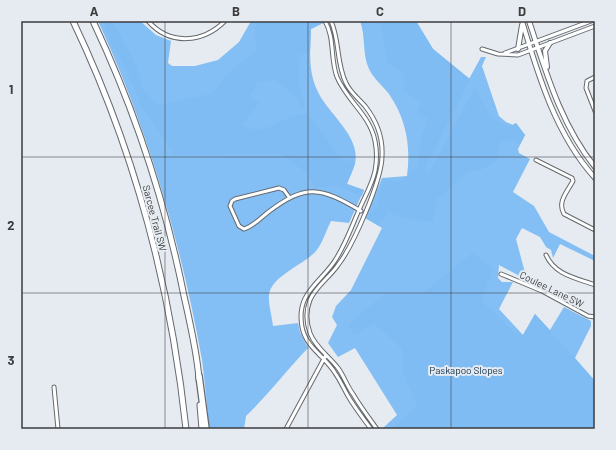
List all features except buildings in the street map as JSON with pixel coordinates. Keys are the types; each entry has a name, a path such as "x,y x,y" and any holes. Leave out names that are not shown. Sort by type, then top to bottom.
{"highway":[{"name":"Sarcee Trail SW","path":"73,21 101,85 124,146 146,219 168,310 186,429"},
{"name":"Sarcee Trail SW","path":"93,21 128,102 157,190 181,278 198,376 202,429"},
{"path":"198,376 206,429"}],"main road":[{"path":"529,21 549,79 569,128 595,167"},
{"path":"522,22 559,126 577,156 595,178"},
{"path":"518,49 522,22"},
{"path":"549,79 545,54 550,43"}],"street":[{"path":"148,21 165,34 184,39 205,36 225,21"},
{"path":"325,21 331,36 335,70 343,90 368,120 373,132 376,147 375,172 344,244 334,262 311,287 303,304 301,320 304,334 314,350 335,371 349,398 371,429"},
{"path":"332,21 336,34 340,68 348,87 373,118 382,146 382,162 380,176 349,247 338,266 316,289 308,306 307,321 310,333 316,345 339,370 352,394 377,429"},
{"path":"504,54 591,21"},
{"path":"482,49 498,54 513,55 531,50 595,26"},
{"path":"595,77 587,81 586,86 595,111"},
{"path":"343,90 348,87"},
{"path":"376,147 382,146"},
{"path":"536,160 572,178 572,181 560,204 561,209 564,214 595,230"},
{"path":"289,197 284,190 279,188 235,199 232,201 230,206 239,226 244,229 289,197 309,192 325,193 336,196 364,212"},
{"path":"546,254 549,263 556,269 581,282 595,285"},
{"path":"334,262 338,266"},
{"name":"Coulee Lane SW","path":"502,274 542,291 588,316 595,317"},
{"path":"303,304 308,306"},
{"path":"286,429 326,355"},
{"path":"54,387 58,429"}],"green space":[{"path":"98,21 140,21 156,35 171,41 168,63 172,66 195,66 218,60 239,42 251,21 321,21 323,23 311,29 311,69 318,92 323,101 343,126 353,144 356,154 355,164 347,184 364,190 349,223 331,221 318,249 311,256 282,276 271,288 269,299 273,326 298,323 300,332 308,348 246,416 244,429 209,429 202,360 194,316 173,230 161,187 132,103"},
{"path":"102,21 112,21 134,60 144,91 157,105 211,94 233,69 256,51 255,27 258,21 321,21 323,23 311,29 310,52 300,55 298,82 305,106 302,108 298,100 276,80 258,82 249,98 260,102 242,124 248,128 260,129 271,126 290,117 307,113 341,159 355,163 347,184 364,190 362,196 337,186 315,188 308,174 281,153 175,155 142,107 123,63 109,39"},
{"path":"360,21 416,21 433,49 469,79 481,57 486,57 482,66 499,116 506,122 513,125 516,123 525,135 518,149 519,153 530,159 513,192 534,206 549,232 595,256 595,261 560,244 553,258 551,250 546,247 540,237 522,228 516,239 527,280 499,265 498,278 502,282 513,282 499,309 523,335 535,314 550,330 564,307 591,321 591,326 575,358 595,381 595,429 382,429 397,415 355,348 338,357 328,343 337,325 332,317 336,306 351,290 382,228 365,218 382,178 407,176 408,143 400,113 389,94 369,69 365,57 363,33"},
{"path":"381,21 416,21 433,49 470,79 424,169 429,174 475,88 491,118 509,127 516,123 525,135 520,144 511,140 500,142 497,160 481,170 468,172 437,199 433,222 404,218 388,212 378,225 367,219 378,204 378,195 385,179 401,182 418,165 421,137 428,118 416,113 421,102 404,91 404,73 387,63"},
{"name":"Paskapoo Slopes","path":"472,253 493,268 481,301 514,332 523,335 535,314 595,381 595,429 393,429 417,406 403,373 402,349 374,323 354,335 348,325 385,293 423,293"}]}
